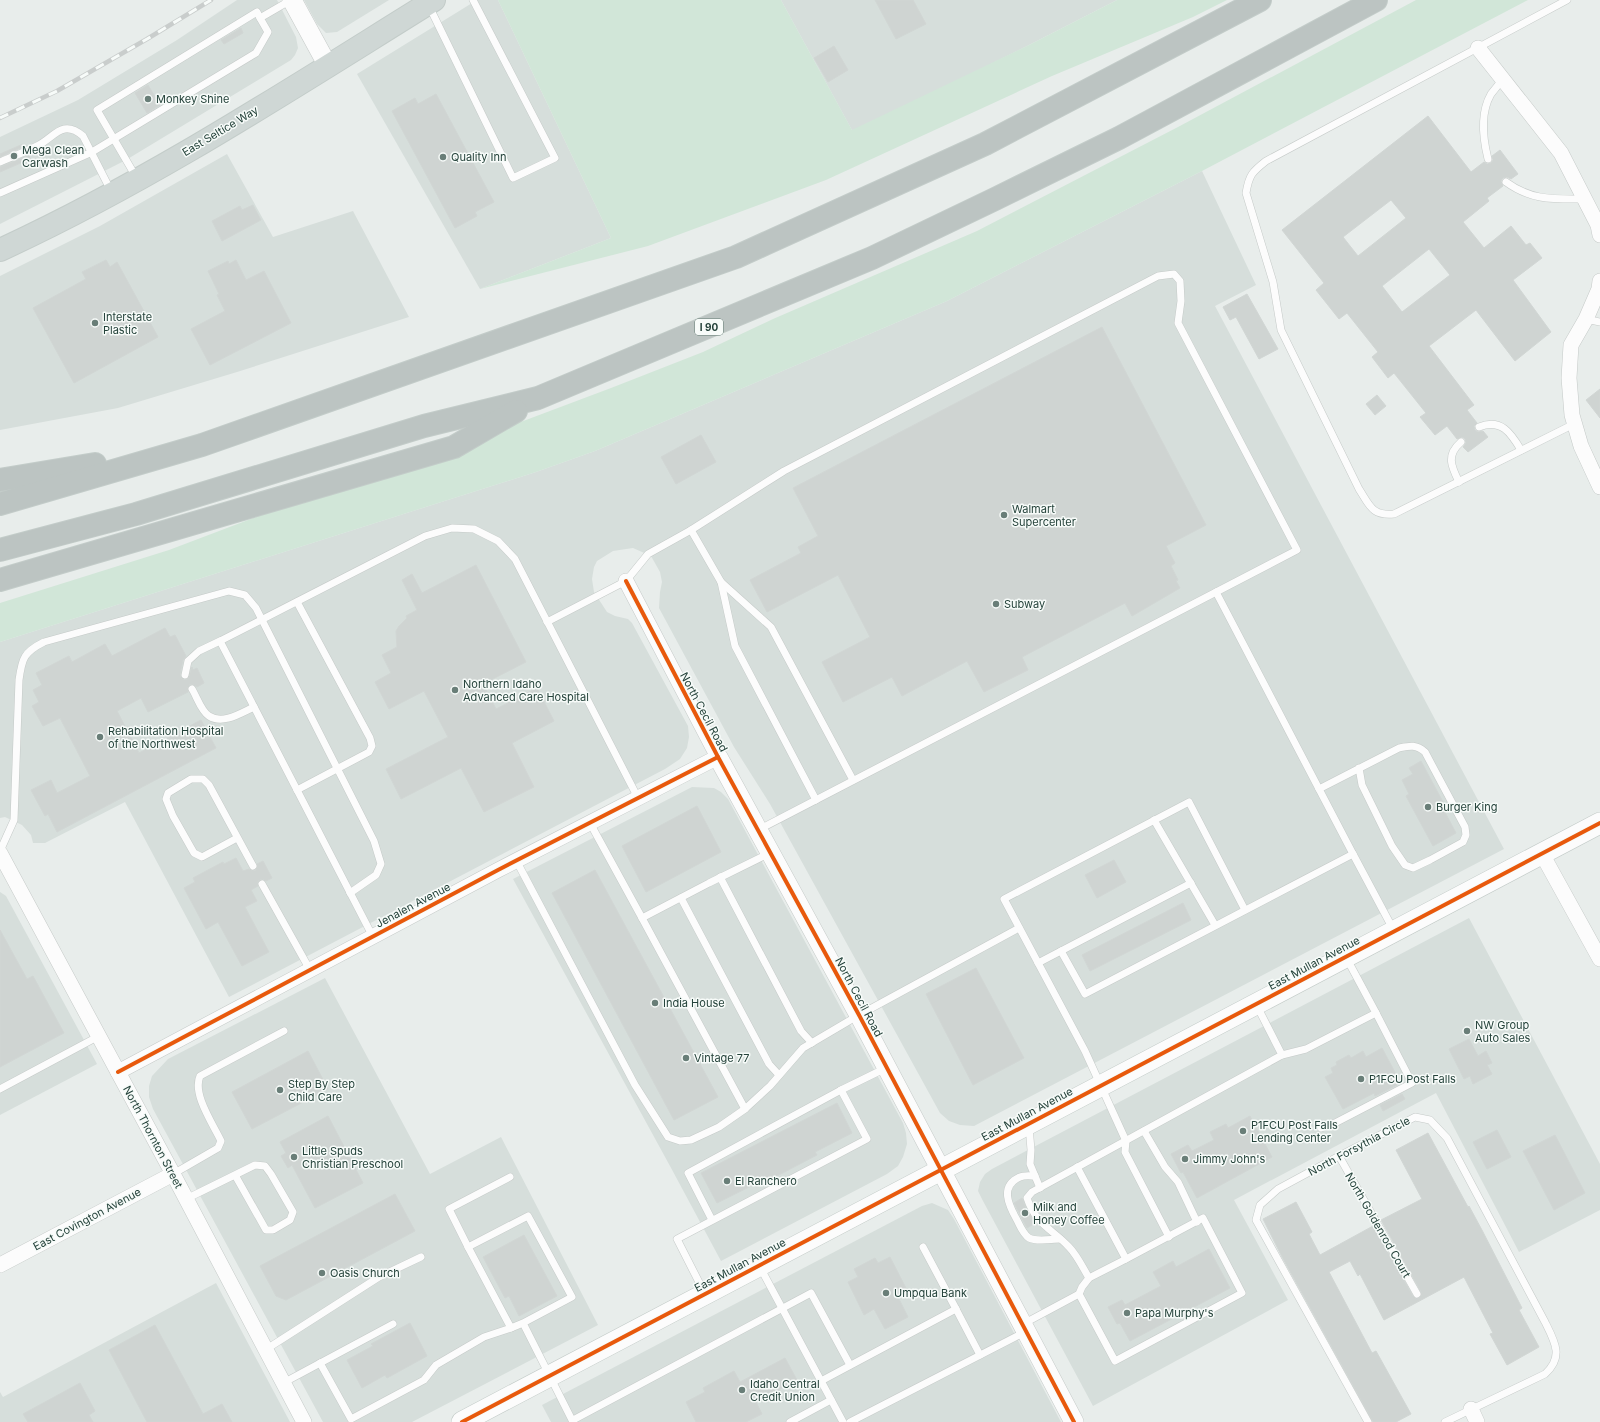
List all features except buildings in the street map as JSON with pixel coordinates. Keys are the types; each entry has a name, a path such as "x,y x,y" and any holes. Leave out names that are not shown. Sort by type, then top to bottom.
{"highway":[{"path":"0,504 202,445 736,257 985,144 1260,0"},
{"name":"I 90","path":"0,550 136,514 424,426 538,398 872,258 1119,138 1376,0"},
{"path":"0,580 454,447 538,398"},
{"path":"0,480 202,445"}],"main road":[{"name":"East Seltice Way","path":"0,250 138,180 226,128 431,2"},
{"name":"East Mullan Avenue","path":"462,1422 1600,823"}],"street":[{"path":"291,0 328,66"},
{"path":"1478,48 1561,152 1599,226"},
{"path":"1600,280 1593,321 1571,345 1569,378 1574,424 1581,446 1600,487"},
{"name":"North Cecil Road","path":"626,581 718,757 859,1015 1074,1422"},
{"name":"Jenalen Avenue","path":"118,1072 516,860 718,757"},
{"name":"North Thornton Street","path":"0,852 304,1422"},
{"path":"1542,854 1600,959"},
{"name":"East Covington Avenue","path":"0,1265 173,1174"}],"lane":[{"path":"260,18 291,0"},
{"path":"431,2 513,178 554,158 473,0"},
{"path":"1567,0 1266,161 1254,171 1248,180 1246,193 1273,282 1281,330 1359,489 1375,512 1384,515 1394,514 1574,424"},
{"path":"0,193 92,152 114,140 256,53 268,32 257,12 97,110 114,140 138,180"},
{"path":"1488,159 1483,132 1486,110 1491,95 1503,79"},
{"path":"0,162 39,146 53,134 67,129 77,131 83,136 113,194"},
{"path":"1506,182 1518,191 1530,195 1551,199 1585,199"},
{"path":"547,622 626,581 648,554 691,530 784,471 1158,276 1174,274 1180,281 1181,301 1178,323 1297,550 758,830"},
{"path":"1480,427 1487,424 1496,425 1506,430 1515,439 1521,450"},
{"path":"1459,482 1452,464 1451,455 1455,447 1461,442"},
{"path":"185,675 188,661 199,651 220,642 425,536 452,528 474,529 498,541 515,559 638,798"},
{"path":"691,530 721,582 735,646 816,800"},
{"path":"721,582 771,627 853,780"},
{"path":"0,852 14,820 19,680 22,661 32,648 44,642 229,591 245,595 256,608 263,620 374,841 381,864 376,875 350,893"},
{"path":"1216,592 1394,931"},
{"path":"297,602 370,738 372,746 369,752 297,790"},
{"path":"220,642 373,936"},
{"path":"192,689 209,716 218,719 234,717 254,707"},
{"path":"1319,789 1359,768 1399,748 1412,745 1419,746 1425,752 1465,827 1466,835 1463,842 1413,868 1405,865 1398,858 1362,785 1359,768"},
{"path":"237,838 202,857 194,853 166,799 168,793 191,779 203,779 208,785 253,866"},
{"path":"1169,1237 1125,1152 1126,1141 1085,1051 1004,899 1189,802 1245,910"},
{"path":"1154,820 1215,925"},
{"path":"590,823 746,1109"},
{"path":"642,918 720,877 771,853"},
{"path":"1061,951 1085,994 1353,854"},
{"path":"516,860 635,1085 668,1137 680,1141 691,1140 719,1127 746,1109 757,1099 803,1048 859,1015 1019,928"},
{"path":"720,877 801,1031 812,1043"},
{"path":"1038,963 1191,883"},
{"path":"262,884 310,970"},
{"path":"680,898 769,1064 779,1075"},
{"path":"1321,1128 1335,1123 1412,1083 1346,957"},
{"path":"1256,1004 1282,1055"},
{"path":"1089,1278 1070,1248 1043,1225 1029,1203 1028,1198 1032,1192 1282,1055 1306,1049 1376,1013"},
{"path":"173,1174 218,1148 221,1141 200,1098 196,1083 200,1076 284,1031"},
{"path":"0,1088 99,1036"},
{"path":"712,1220 688,1173 841,1090 886,1068"},
{"path":"705,1294 677,1239 867,1139 841,1090"},
{"name":"North Forsythia Circle","path":"1368,1422 1256,1220 1260,1205 1278,1189 1415,1117 1430,1120 1447,1138 1545,1322 1554,1340 1557,1357 1552,1368 1545,1374 1474,1415 1445,1422"},
{"path":"1029,1123 1031,1150 1030,1164 1040,1188"},
{"path":"1144,1130 1165,1167 1178,1182 1197,1222"},
{"name":"North Goldenrod Court","path":"1339,1156 1417,1294"},
{"path":"186,1199 255,1165 265,1166 293,1212 290,1220 274,1230 266,1230 235,1175"},
{"path":"1077,1167 1126,1259"},
{"path":"1035,1176 1020,1177 1011,1184 1007,1192 1009,1206 1023,1232 1028,1237 1036,1240 1060,1239"},
{"path":"510,1177 449,1210 511,1328"},
{"path":"320,1363 351,1419 424,1380 436,1365 484,1337 523,1323 572,1297 528,1216 468,1247"},
{"path":"850,1422 980,1355 1079,1294 1082,1286 1089,1278 1203,1218 1242,1293 1115,1361 1079,1294"},
{"path":"923,1246 980,1355"},
{"path":"265,1350 379,1277 421,1256"},
{"path":"759,1265 843,1422"},
{"path":"523,1323 573,1421 811,1293 850,1365"},
{"path":"821,1381 956,1309"},
{"path":"283,1383 393,1324"},
{"path":"790,1422 831,1400"}],"shaded area":[{"path":"237,0 277,0 296,37 298,48 291,60 126,160 0,224 0,137 78,100 177,40"},
{"path":"304,0 389,0 337,32 326,33 317,24"},
{"path":"477,0 498,0 611,238 480,289 357,74"},
{"path":"781,0 1117,0 853,132"},
{"path":"227,154 273,237 353,211 409,317 118,408 0,430 0,276 100,226"},
{"path":"1202,171 1256,285 1215,306 1504,849 974,1126 960,1125 949,1121 940,1113 770,804 734,747 659,608 662,582 660,572 651,556 633,548 613,551 597,561 594,567 592,579 594,592 607,612 615,616 628,619 632,623 688,726 689,737 687,748 680,759 665,769 229,997 125,802 45,843 33,843 31,835 22,825 5,817 0,818 0,642 536,472 595,451 947,301"},
{"path":"692,787 714,788 728,799 903,1123 907,1144 903,1157 898,1166 887,1174 721,1261 513,879"},
{"path":"0,892 6,896 97,1064 0,1115"},
{"path":"1469,918 1600,1164 1600,1210 1519,1252 1436,1093 1234,1200 1288,1300 1093,1406 978,1191 980,1182 985,1174"},
{"path":"325,978 430,1174 501,1137 598,1325 412,1422 323,1422 153,1109 149,1097 149,1086 152,1076 168,1059"},
{"path":"932,1203 948,1210 954,1219 1061,1422 551,1422 542,1405 922,1206"},
{"path":"216,1283 290,1422 0,1422 0,1392 3,1397"}],"green space":[{"path":"498,0 781,0 852,130 1029,45 1117,0 1227,0 1193,17 1052,76 826,180 648,246 480,289 611,238"},
{"path":"1416,0 1528,0 1202,171 947,301 595,451 536,472 0,642 0,603 169,550 301,500 406,465 703,352 773,319 977,231 1178,127"}],"railway":[{"path":"0,118 57,91 211,0"}],"cycle path":[{"path":"626,581 718,757 859,1015 1074,1422"},
{"path":"118,1072 498,870 718,757"},
{"path":"462,1422 1600,823"}],"place":[{"name":"Monkey Shine","path":"148,99"},
{"name":"Mega Clean Carwash","path":"14,156"},
{"name":"Quality Inn","path":"443,157"},
{"name":"Interstate Plastic","path":"95,323"},
{"name":"Walmart Supercenter","path":"1004,515"},
{"name":"Subway","path":"996,604"},
{"name":"Northern Idaho Advanced Care Hospital","path":"455,690"},
{"name":"Rehabilitation Hospital of the Northwest","path":"100,737"},
{"name":"Burger King","path":"1428,807"},
{"name":"India House","path":"655,1003"},
{"name":"NW Group Auto Sales","path":"1467,1031"},
{"name":"Vintage 77","path":"686,1058"},
{"name":"P1FCU Post Falls","path":"1361,1079"},
{"name":"Step By Step Child Care","path":"280,1090"},
{"name":"P1FCU Post Falls Lending Center","path":"1243,1131"},
{"name":"Little Spuds Christian Preschool","path":"294,1157"},
{"name":"Jimmy John's","path":"1185,1159"},
{"name":"El Ranchero","path":"727,1181"},
{"name":"Milk and Honey Coffee","path":"1025,1213"},
{"name":"Oasis Church","path":"322,1273"},
{"name":"Umpqua Bank","path":"886,1293"},
{"name":"Papa Murphy's","path":"1127,1313"},
{"name":"Idaho Central Credit Union","path":"742,1390"}]}
